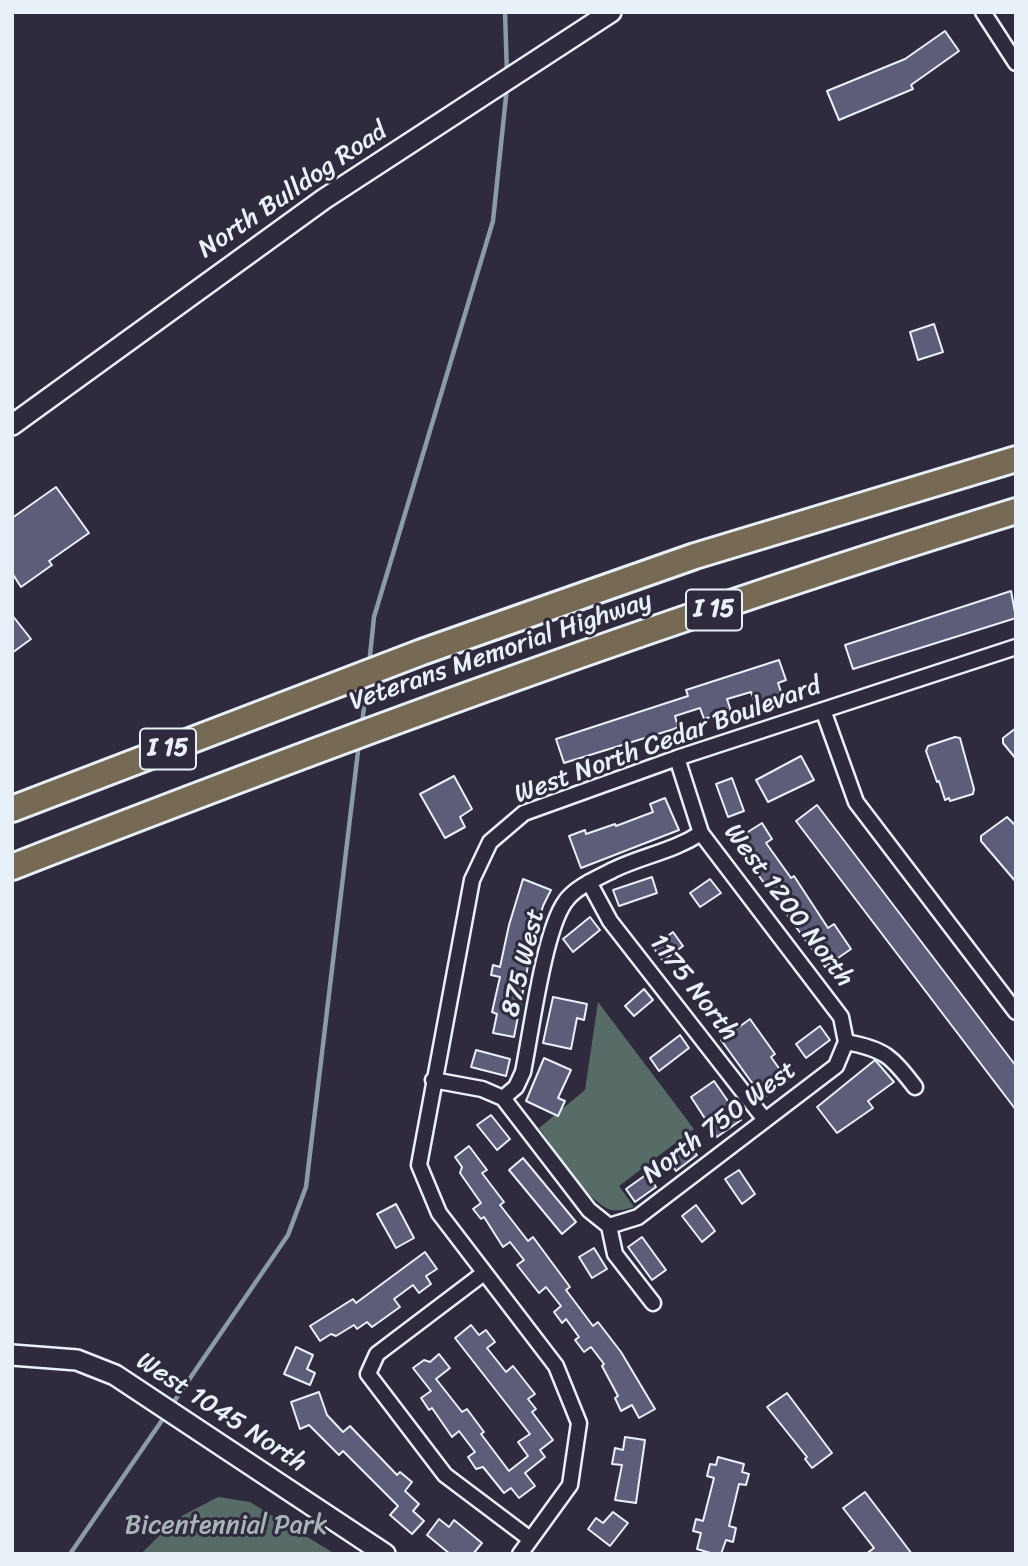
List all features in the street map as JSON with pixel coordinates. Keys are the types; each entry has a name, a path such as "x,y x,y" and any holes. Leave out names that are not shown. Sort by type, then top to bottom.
{"highway":[{"name":"Veterans Memorial Highway","path":"12,809 324,688 695,556 1016,459"},
{"name":"Veterans Memorial Highway","path":"12,867 302,754 554,663 1016,512"}],"street":[{"name":"North Bulldog Road","path":"12,425 279,229 611,12"},
{"path":"983,12 1016,63"},
{"name":"West North Cedar Boulevard","path":"520,1554 570,1485 579,1423 556,1366 439,1213 419,1165 472,880 490,842 524,813 677,758 1016,647"},
{"path":"823,710 856,802 1016,1012"},
{"name":"West 1200 North","path":"677,758 701,833 841,1017 846,1042"},
{"name":"875 West","path":"503,1098 516,1087 523,1072 552,929 565,901 589,882 617,868 678,848 701,833"},
{"name":"1175 North","path":"589,882 610,921 765,1120"},
{"path":"846,1042 873,1046 887,1053 915,1087"},
{"name":"North 750 West","path":"609,1226 638,1217 836,1066 846,1042"},
{"path":"433,1080 482,1088 503,1098 589,1210 609,1226 615,1254 653,1303"},
{"path":"484,1273 377,1354 368,1374 445,1475 530,1539"},
{"name":"West 1045 North","path":"12,1355 77,1360 131,1383 386,1554"}],"green space":[{"path":"598,1002 694,1129 619,1186 634,1207 620,1210 603,1206 593,1198 572,1175 539,1128 585,1090"},
{"name":"Bicentennial Park","path":"218,1497 250,1502 335,1554 141,1554 176,1519"}],"building":[{"path":"945,31 959,51 911,85 913,89 839,120 827,91 905,59"},
{"path":"934,324 943,352 918,360 910,332"},
{"path":"56,487 89,533 49,561 52,565 21,587 12,573 12,518"},
{"path":"1011,591 1016,618 853,669 845,645"},
{"path":"12,615 31,639 12,653"},
{"path":"779,660 786,680 778,683 782,695 755,703 751,692 727,699 731,711 704,719 700,708 675,716 678,727 674,729 564,763 556,739 688,696 686,690"},
{"path":"1016,728 1016,759 1003,743 1003,738"},
{"path":"955,737 960,738 974,789 973,794 950,801 949,798 945,800 926,751 928,746"},
{"path":"801,756 814,780 768,802 756,780"},
{"path":"454,776 472,809 460,817 465,827 445,838 420,794"},
{"path":"732,778 744,811 728,817 716,784"},
{"path":"665,798 679,830 581,868 569,836 585,830 586,834 615,824 616,826 653,812 650,804"},
{"path":"817,805 1016,1066 1016,1110 796,821"},
{"path":"1007,817 1016,826 1016,882 981,841 981,836"},
{"path":"762,823 772,839 766,843 791,878 794,876 828,928 834,924 851,949 825,967 751,865 755,862 740,837"},
{"path":"652,877 657,893 619,906 613,890"},
{"path":"523,879 551,890 543,906 532,945 514,1037 493,1033 497,1014 492,1012 500,977 491,975 493,965 500,967"},
{"path":"710,879 721,893 700,907 690,893"},
{"path":"590,917 600,930 573,952 563,939"},
{"path":"673,932 683,946 663,961 653,947"},
{"path":"644,989 653,1000 634,1016 625,1006"},
{"path":"553,997 587,1004 584,1020 577,1018 571,1049 543,1043"},
{"path":"750,1019 775,1054 771,1057 788,1081 763,1098 721,1040"},
{"path":"820,1026 830,1040 806,1058 796,1044"},
{"path":"680,1035 689,1048 659,1071 650,1058"},
{"path":"476,1050 510,1059 506,1076 471,1067"},
{"path":"544,1058 571,1070 558,1098 565,1101 558,1116 526,1101"},
{"path":"875,1060 894,1082 868,1101 873,1108 837,1133 817,1107"},
{"path":"714,1081 741,1120 717,1137 691,1097"},
{"path":"491,1115 510,1139 497,1150 477,1125"},
{"path":"687,1142 697,1155 676,1171 666,1158"},
{"path":"469,1146 487,1170 482,1173 504,1202 500,1205 528,1241 533,1237 570,1287 566,1290 593,1326 598,1322 621,1352 655,1409 639,1418 632,1405 621,1411 615,1398 618,1396 602,1366 604,1364 591,1347 584,1352 575,1340 579,1337 566,1319 562,1323 554,1312 561,1306 546,1287 539,1293 517,1265 524,1260 510,1242 503,1247 484,1217 481,1219 473,1209 481,1203 460,1173 462,1167 455,1157"},
{"path":"523,1158 576,1222 562,1234 509,1170"},
{"path":"739,1170 755,1194 742,1204 725,1179"},
{"path":"647,1174 656,1187 635,1202 626,1189"},
{"path":"396,1204 414,1238 396,1248 377,1214"},
{"path":"696,1205 715,1231 702,1242 682,1216"},
{"path":"642,1237 666,1270 652,1280 628,1247"},
{"path":"594,1248 607,1269 592,1278 579,1257"},
{"path":"425,1252 437,1269 426,1276 431,1284 419,1293 413,1285 394,1299 400,1307 372,1327 367,1322 357,1329 354,1325 336,1336 331,1334 320,1341 310,1326 353,1299 356,1303"},
{"path":"471,1325 479,1335 486,1330 495,1342 487,1348 506,1372 513,1366 535,1394 528,1399 536,1409 532,1412 553,1440 540,1450 545,1457 525,1473 535,1486 519,1498 511,1488 504,1493 483,1467 476,1469 468,1457 475,1452 459,1431 452,1437 432,1408 429,1410 421,1398 431,1391 413,1368 424,1360 430,1362 439,1354 450,1368 436,1379 462,1412 467,1409 484,1432 481,1434 509,1471 528,1456 518,1442 530,1434 455,1338"},
{"path":"296,1347 313,1355 307,1369 315,1373 310,1385 284,1374"},
{"path":"319,1392 327,1415 343,1432 350,1426 397,1475 400,1472 412,1482 405,1491 419,1504 413,1511 424,1521 412,1534 390,1515 398,1506 343,1451 339,1455 309,1425 300,1429 291,1402"},
{"path":"787,1393 832,1453 812,1468 805,1459 807,1457 767,1407"},
{"path":"625,1437 645,1440 636,1503 615,1500 622,1465 612,1464 615,1448 623,1450"},
{"path":"718,1457 744,1464 742,1472 749,1474 746,1485 739,1484 729,1526 736,1528 733,1542 726,1540 721,1554 714,1554 697,1549 701,1533 693,1531 696,1519 703,1521 714,1478 707,1476 710,1464 716,1465"},
{"path":"865,1492 912,1554 866,1554 874,1548 843,1508"},
{"path":"613,1512 628,1523 610,1546 588,1529 596,1518 603,1523"},
{"path":"439,1519 449,1527 454,1520 482,1543 473,1554 450,1554 427,1535"}],"waterway":[{"path":"505,12 507,75"},
{"path":"369,665 374,617 493,221 507,87"},
{"path":"362,724 367,681"},
{"path":"171,1406 288,1235 306,1187 359,743"},
{"path":"70,1554 165,1416"}]}
